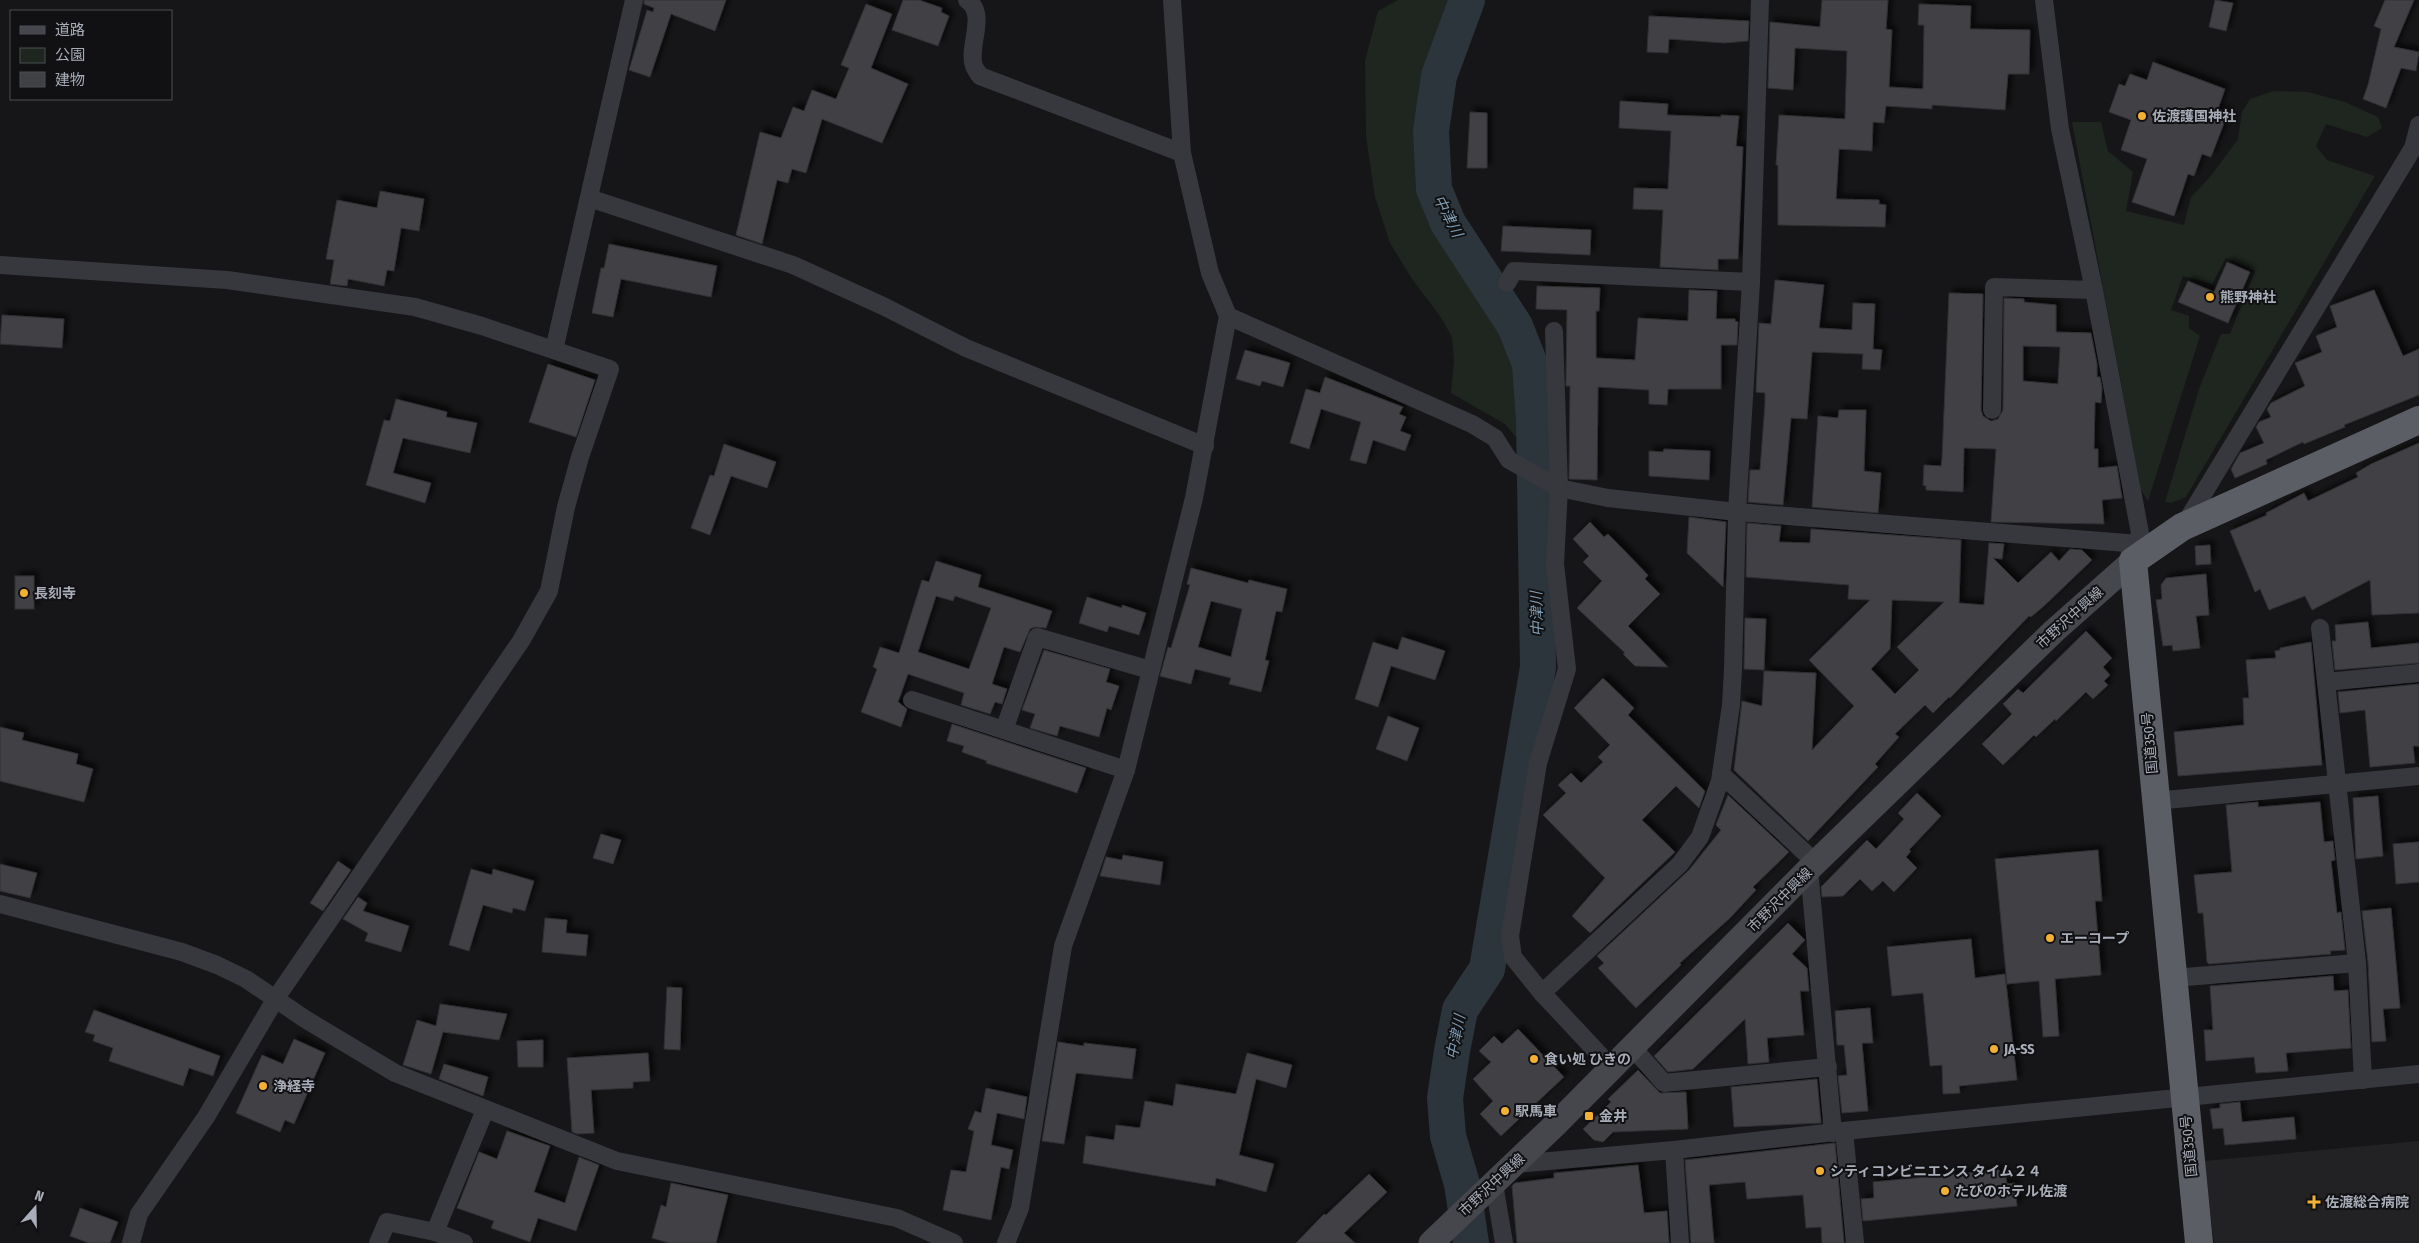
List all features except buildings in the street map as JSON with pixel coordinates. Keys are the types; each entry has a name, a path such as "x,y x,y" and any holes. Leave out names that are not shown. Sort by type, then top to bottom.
{"highway":[{"path":"2133,561 2182,527 2419,420"},
{"name":"国道350号","path":"2133,561 2199,1243"}],"main road":[{"name":"市野沢中興線","path":"1435,1240 1516,1164 1633,1048 1812,866 2054,631 2133,561"}],"street":[{"path":"554,350 634,0"},
{"path":"967,0 970,2 975,14 973,65 980,76 1182,153"},
{"path":"1006,1243 1020,1208 1062,946 1126,770 1205,446 1228,316 1210,273 1182,153 1172,0"},
{"path":"1542,993 1680,864 1700,837 1717,792 1721,774 1731,705 1737,512 1751,282 1760,0"},
{"path":"2044,0 2060,129 2094,290 2140,533 2133,561"},
{"path":"2182,527 2413,148 2419,125"},
{"path":"2413,148 2419,167"},
{"path":"589,198 793,265 883,306 966,348 1205,446"},
{"path":"0,266 227,280 415,308 482,326 610,369 580,457 566,507 549,591 521,641 276,998 206,1117 139,1214 131,1243"},
{"path":"1507,283 1514,272 1751,282"},
{"path":"1992,410 1994,287 2094,290"},
{"path":"1228,316 1472,424 1494,438 1509,460 1559,488 1608,498 1737,512 2127,543 2133,561"},
{"path":"1554,331 1559,488 1555,564 1567,669 1538,763 1510,936 1513,957 1542,993 1612,1068"},
{"path":"2320,628 2357,963 2363,1080"},
{"path":"1004,730 1037,637 1150,670"},
{"path":"2326,682 2419,673"},
{"path":"912,700 1126,770"},
{"path":"1721,774 1812,866 1828,1068 1855,1243"},
{"path":"2155,801 2419,776"},
{"path":"0,904 182,952 246,979 305,1019 395,1073 485,1110 617,1160 897,1218 954,1243"},
{"path":"2173,978 2357,963"},
{"path":"1633,1048 1664,1082 1828,1068"},
{"path":"1516,1164 1674,1150 2419,1074"},
{"path":"435,1232 485,1110"},
{"path":"1674,1150 1680,1243"},
{"path":"1488,1190 1504,1243"},
{"path":"378,1243 387,1222 435,1232 464,1243"}],"shaded area":[{"name":"佐渡総合病院","path":"2419,1141 2419,1243 2214,1243 2204,1161"}],"green space":[{"path":"1398,0 1452,0 1428,65 1418,139 1431,216 1510,334 1523,368 1523,445 1505,424 1451,393 1454,361 1452,337 1440,316 1412,279 1390,243 1375,197 1366,136 1365,61 1378,11"},
{"path":"2273,91 2308,92 2345,102 2378,117 2382,128 2367,137 2326,124 2316,146 2327,160 2375,176 2186,497 2171,503 2165,502 2199,389 2221,334 2230,334 2255,271 2226,258 2212,284 2183,276 2171,310 2189,316 2189,328 2200,336 2148,501 2141,490 2072,122 2101,122 2108,151 2133,172 2126,211 2184,225 2191,197 2210,177 2238,139 2242,112 2250,99"}],"waterway":[{"name":"中津川","path":"1467,0 1439,76 1431,131 1434,189 1448,223 1515,326 1530,364 1534,420 1538,667 1487,969 1460,1010 1445,1098 1448,1136 1462,1184 1471,1243"}],"place":[{"name":"佐渡護国神社","path":"2142,116"},
{"name":"熊野神社","path":"2210,297"},
{"name":"長刻寺","path":"24,593"},
{"name":"エーコープ","path":"2050,938"},
{"name":"JA-SS","path":"1994,1049"},
{"name":"食い処 ひきの","path":"1534,1059"},
{"name":"浄経寺","path":"263,1086"},
{"name":"駅馬車","path":"1505,1111"},
{"name":"金井","path":"1589,1116"},
{"name":"シティコンビニエンス タイム２４","path":"1820,1171"},
{"name":"たびのホテル佐渡","path":"1945,1191"},
{"name":"佐渡総合病院","path":"2314,1202"}]}
